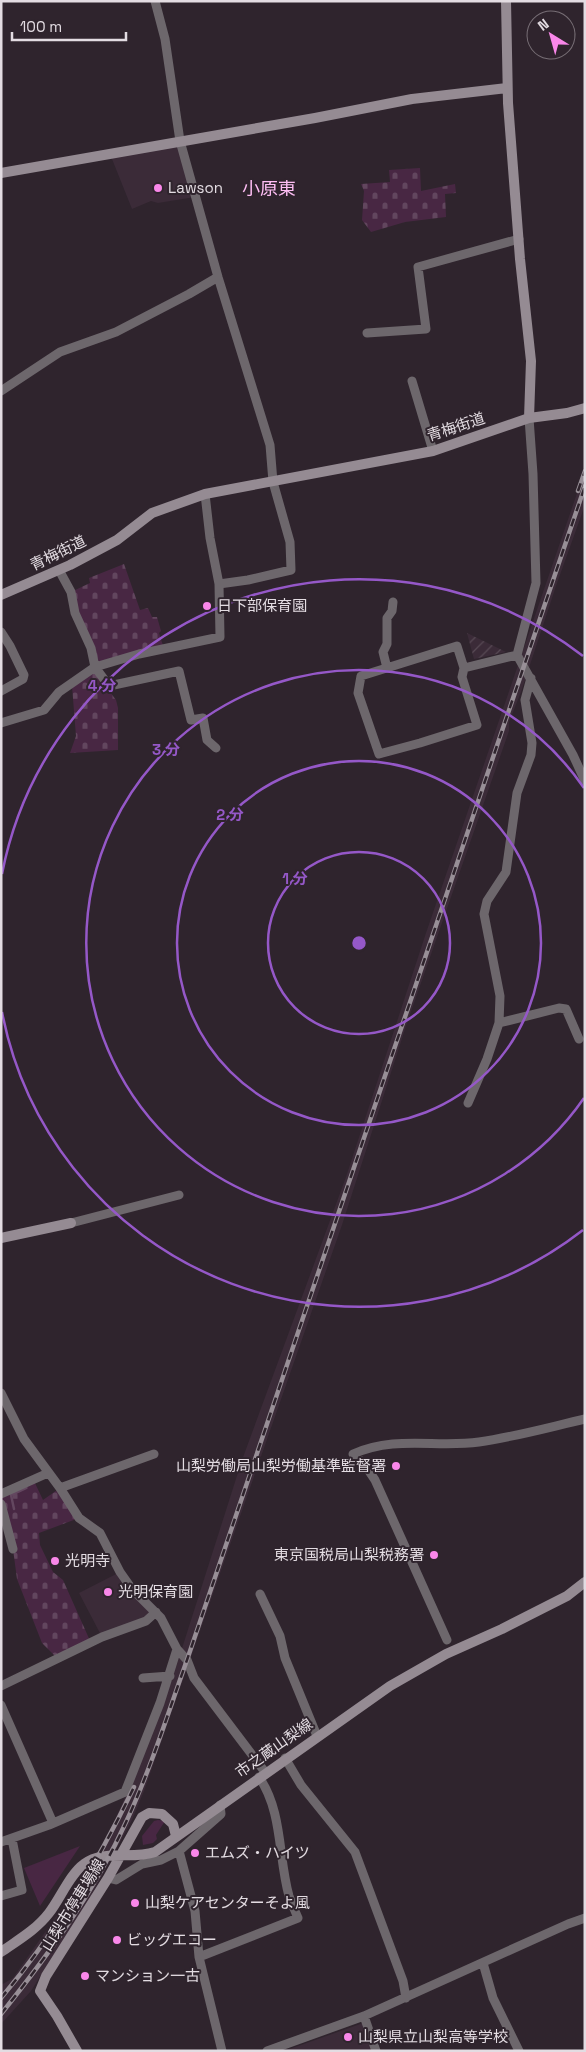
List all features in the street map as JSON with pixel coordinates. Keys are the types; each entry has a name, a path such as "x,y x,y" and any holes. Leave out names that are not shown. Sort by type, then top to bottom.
{"main road":[{"path":"506,1 507,88 531,361 529,418"},
{"path":"1,174 316,118 412,98 507,88"},
{"name":"青梅街道","path":"1,595 59,570 117,540 152,513 205,494 433,451 529,418 567,413 585,408"},
{"path":"1,1238 71,1223"},
{"name":"市之蔵山梨線","path":"1,1952 38,1925 50,1912 78,1870 91,1860 109,1856 148,1854 390,1686 446,1654 502,1629 567,1596 585,1582"},
{"name":"山梨市停車場線","path":"77,2051 40,1991 51,1969 108,1878 137,1824 146,1814 155,1812 167,1816 176,1836"}],"street":[{"path":"155,1 165,39 180,141 218,277 270,445 273,482 290,542 291,570 248,580 219,584"},
{"path":"367,333 426,329 418,267 519,239"},
{"path":"1,391 60,352 116,332 218,277"},
{"path":"412,380 433,451"},
{"path":"529,418 533,474 536,584 518,655 573,755 585,781"},
{"path":"1,723 44,710 59,692 95,667 139,654 220,637 219,584 210,538 205,494"},
{"path":"59,570 71,592 75,613 90,648 95,667 109,686 179,671 191,720 203,718 207,740 216,748"},
{"path":"387,668 383,652 387,644 386,618 392,611 393,602"},
{"path":"1,632 24,675 23,679 1,691"},
{"path":"457,646 464,668 462,677 477,725 378,754 358,693 360,676 387,668 457,646"},
{"path":"464,668 518,655"},
{"path":"468,1103 488,1059 498,1023 500,996 485,908 487,901 506,872 517,793 531,755 532,743 524,700 531,678"},
{"path":"498,1023 559,1008 566,1009 579,1039"},
{"path":"71,1223 180,1194"},
{"path":"1,1393 24,1439 60,1488 79,1518 100,1533 120,1572 132,1589 156,1612 177,1648 187,1660 194,1678 262,1775 273,1805 289,1896 298,1918 199,1956"},
{"path":"447,1640 375,1480 365,1465 353,1454 367,1448 405,1442 456,1444 480,1442 585,1418"},
{"path":"60,1488 154,1454"},
{"path":"1,1494 48,1473"},
{"path":"1,1504 13,1549"},
{"path":"260,1594 280,1636 285,1658 317,1736"},
{"path":"1,1686 102,1638 146,1620 156,1612"},
{"path":"1,1842 53,1823 125,1792 170,1676 177,1648"},
{"path":"142,1678 170,1676"},
{"path":"1,1705 53,1823"},
{"path":"285,1758 301,1785 355,1852 403,1982 406,1998"},
{"path":"108,1878 116,1880 142,1864 161,1860 179,1851 221,1814 220,1805"},
{"path":"1,1896 22,1890 12,1839"},
{"path":"179,1851 195,1911 199,1956 222,2051"},
{"path":"267,2051 364,2016 585,1918"},
{"path":"483,1963 493,1998 519,2051"},
{"path":"364,2016 376,2051"}],"shaded area":[{"path":"180,141 195,197 158,203 151,201 132,209 110,154"},
{"path":"585,470 585,505 509,722 509,731 406,1026 342,1225 144,1791 132,1820 91,1896 31,1991 1,2024 1,1985 13,1978 62,1908 106,1840 131,1784 177,1664 242,1460 346,1177 426,933"},
{"path":"467,633 506,652 474,659"},
{"path":"120,1572 156,1612 102,1637 79,1593"},
{"name":"山梨県立山梨高等学校","path":"366,2022 375,2051 284,2051"}],"green space":[{"path":"420,168 421,191 455,184 456,193 445,194 446,217 405,222 371,232 362,220 364,191 361,184 390,182 389,170"},
{"path":"124,564 140,610 148,608 152,617 157,617 164,649 100,668 71,592 90,583 89,578"},
{"path":"95,672 116,700 118,708 118,750 70,753 76,736 72,686"},
{"path":"33,1479 43,1500 60,1488 79,1518 39,1533 40,1545 53,1572 63,1580 91,1643 58,1659 42,1643 17,1579 13,1549 1,1504 1,1494"},
{"path":"154,1821 165,1821 156,1835 157,1839 153,1843 143,1845 142,1836"},
{"path":"80,1846 40,1906 24,1868"}],"waterway":[{"path":"14,1509 11,1495 26,1488"}],"railway":[{"path":"578,491 585,471"},
{"path":"1,2014 54,1945 101,1872 127,1820 152,1760 585,486"},
{"path":"1,1998 40,1949 74,1897 106,1843 134,1787"}],"place":[{"name":"Lawson","path":"158,188"},
{"name":"日下部保育園","path":"207,606"},
{"name":"山梨労働局山梨労働基準監督署","path":"396,1466"},
{"name":"東京国税局山梨税務署","path":"434,1555"},
{"name":"光明寺","path":"55,1561"},
{"name":"光明保育園","path":"108,1592"},
{"name":"エムズ・ハイツ","path":"195,1853"},
{"name":"山梨ケアセンターそよ風","path":"135,1903"},
{"name":"ビッグエコー","path":"117,1940"},
{"name":"マンション一古","path":"85,1976"},
{"name":"山梨県立山梨高等学校","path":"348,2037"}],"district":[{"name":"小原東","path":"269,189"}]}
